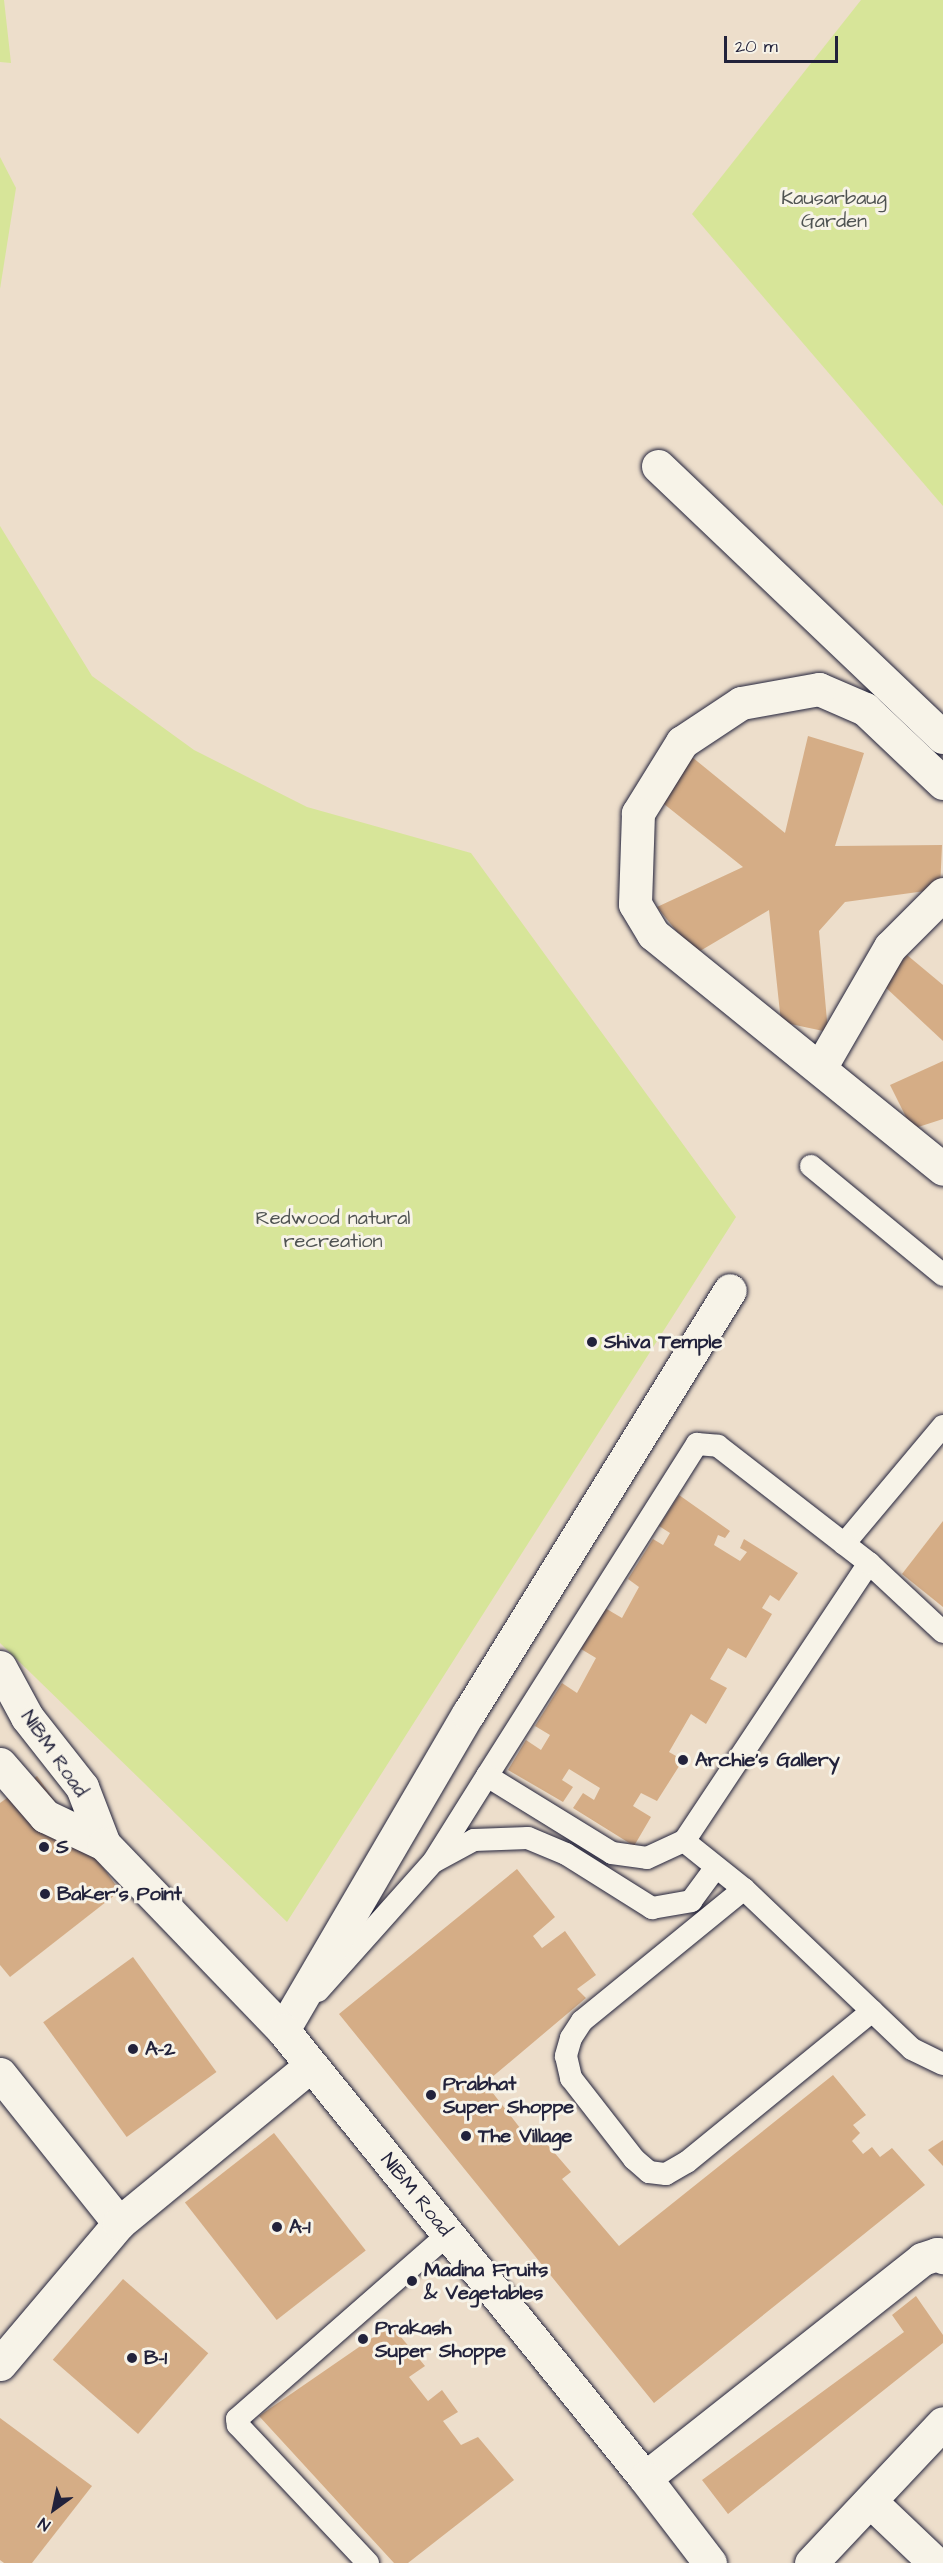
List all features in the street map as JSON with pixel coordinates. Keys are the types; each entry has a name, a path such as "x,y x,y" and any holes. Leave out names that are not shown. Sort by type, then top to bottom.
{"street":[{"path":"658,466 943,737"},
{"path":"943,783 865,709 819,689 741,703 682,742 638,813 635,904 653,934 943,1169"},
{"path":"820,1068 890,947 943,894"},
{"path":"283,2030 468,1714 730,1290"},
{"name":"NIBM Road","path":"0,1667 27,1717 82,1787 104,1844"},
{"name":"NIBM Road","path":"0,1764 45,1816 104,1844 283,2030 645,2478 710,2563"},
{"path":"0,2364 119,2223 310,2066"},
{"path":"0,2074 119,2223"},
{"path":"645,2478 922,2259 937,2254 943,2257"},
{"path":"811,2563 943,2423"},
{"path":"870,2501 935,2563"}],"lane":[{"path":"811,1166 943,1275"},
{"path":"844,1544 943,1426"},
{"path":"283,2030 433,1862 697,1444 718,1446 869,1563 943,1632"},
{"path":"487,1776 612,1853 647,1858 684,1841 869,1563"},
{"path":"433,1862 474,1840 528,1838 566,1854 652,1908 691,1901 716,1867"},
{"path":"684,1841 744,1889 912,2049 943,2064"},
{"path":"744,1889 582,2021 572,2038 566,2056 571,2078 634,2159 649,2172 666,2174 687,2162 872,2011"},
{"path":"368,2563 238,2425 237,2419 448,2234"}],"green space":[{"path":"0,0 4,0 11,63 0,62"},
{"name":"Kausarbaug Garden","path":"861,0 943,0 943,506 692,214"},
{"path":"0,157 16,188 0,289"},
{"name":"Redwood natural recreation","path":"0,526 92,676 194,750 307,807 471,853 736,1217 287,1922 0,1643"}],"building":[{"path":"808,736 864,753 835,846 942,845 940,889 845,902 819,931 828,1032 781,1022 769,910 695,954 657,907 743,867 664,804 692,757 785,833"},
{"path":"907,955 943,985 943,1041 883,985"},
{"path":"943,1061 943,1119 912,1129 890,1085"},
{"path":"679,1495 730,1531 725,1538 718,1535 714,1545 740,1561 747,1552 740,1548 744,1539 798,1573 779,1601 770,1595 762,1608 772,1614 746,1658 728,1648 710,1679 727,1688 706,1724 691,1714 669,1752 683,1760 657,1801 641,1793 633,1806 651,1817 634,1846 573,1808 583,1793 594,1800 600,1788 569,1769 562,1780 573,1787 563,1802 508,1770 526,1740 541,1750 550,1735 535,1726 562,1683 577,1693 596,1658 581,1649 605,1608 622,1618 639,1587 628,1579 653,1539 663,1545 670,1533 659,1526"},
{"path":"943,1521 943,1607 902,1574"},
{"name":"S","path":"37,1776 120,1891 10,1977 0,1965 0,1803"},
{"path":"517,1869 555,1917 533,1936 542,1948 565,1931 596,1975 577,1989 586,1998 485,2083 531,2142 540,2136 571,2172 562,2179 619,2246 833,2075 866,2115 853,2125 860,2133 852,2141 863,2154 872,2147 880,2157 892,2148 925,2185 654,2403 339,2014"},
{"name":"A-2","path":"133,1957 216,2072 127,2137 43,2022"},
{"name":"A-1","path":"274,2133 366,2250 277,2320 185,2203"},
{"path":"943,2140 943,2166 928,2150"},
{"name":"B-1","path":"123,2279 208,2353 138,2434 53,2360"},
{"path":"916,2296 943,2335 943,2343 728,2514 702,2480 904,2332 892,2315"},
{"path":"391,2325 425,2366 409,2377 428,2401 442,2390 458,2412 443,2421 461,2445 478,2437 514,2480 408,2563 394,2563 259,2416"},
{"path":"0,2418 92,2486 32,2563 4,2563 0,2560"}],"place":[{"name":"Shiva Temple","path":"592,1342"},
{"name":"Archie's Gallery","path":"683,1760"},
{"name":"S","path":"44,1847"},
{"name":"Baker's Point","path":"45,1894"},
{"name":"A-2","path":"133,2049"},
{"name":"Prabhat Super Shoppe","path":"431,2095"},
{"name":"The Village","path":"466,2136"},
{"name":"A-1","path":"277,2227"},
{"name":"Madina Fruits & Vegetables","path":"412,2281"},
{"name":"Prakash Super Shoppe","path":"363,2339"},
{"name":"B-1","path":"132,2358"}]}
